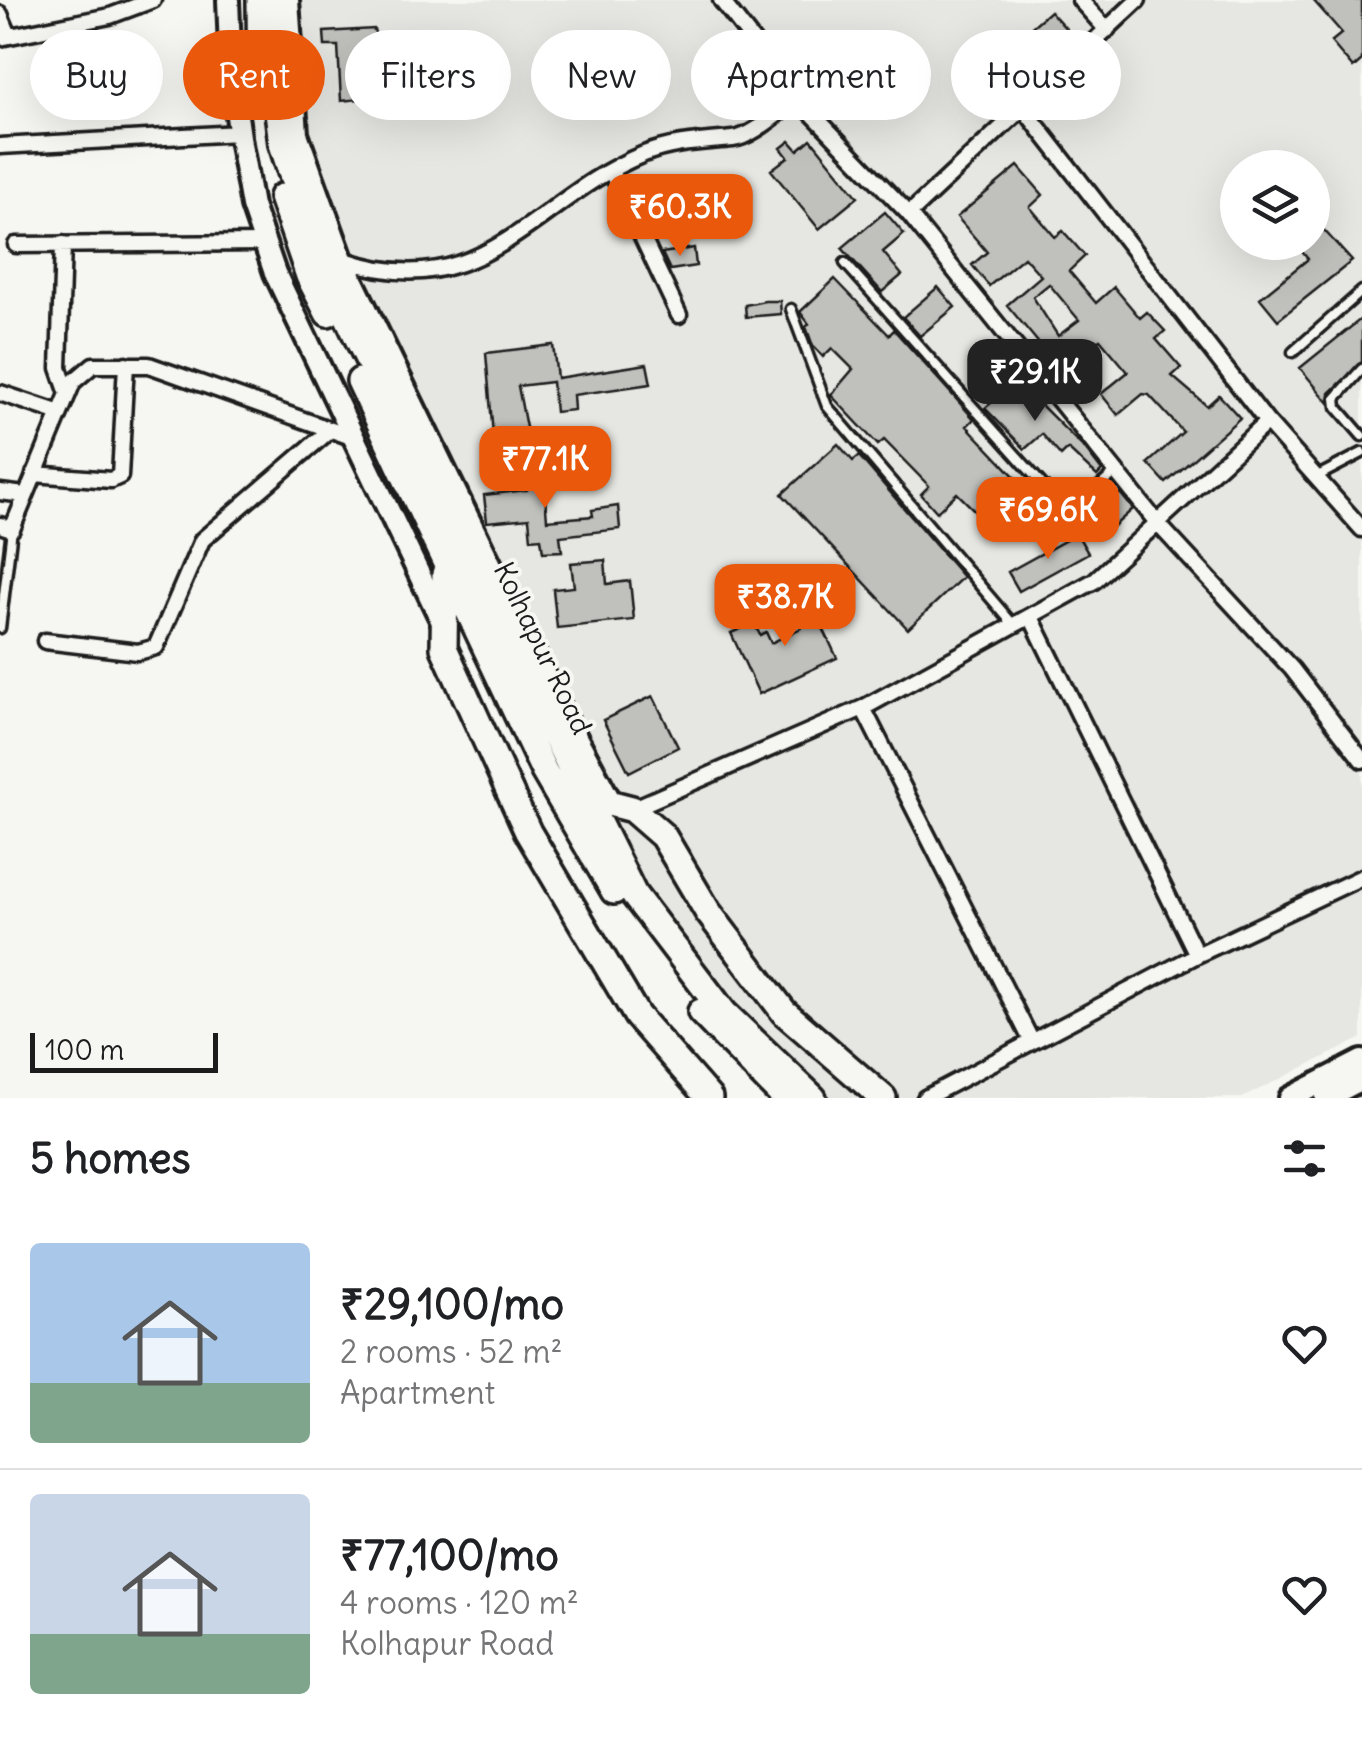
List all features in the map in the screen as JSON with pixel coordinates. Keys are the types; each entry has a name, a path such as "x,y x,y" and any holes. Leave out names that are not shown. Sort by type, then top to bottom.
{"highway":[{"path":"260,0 263,122 294,235 445,568 544,771 625,910 708,1021 785,1098"},
{"name":"Kolhapur Road","path":"276,0 282,144 316,249 582,796 634,896 675,954 724,1013 812,1098"},
{"path":"445,568 444,648 468,709 528,832 584,934 637,1016 710,1098"},
{"path":"582,796 622,806 663,836 708,912 784,1012 883,1098"}],"street":[{"path":"0,14 4,36 110,16 153,0"},
{"path":"228,0 239,133 252,206 264,242 442,624"},
{"path":"288,0 297,134 342,259 534,654 622,806 863,708 1012,623 1031,617 1094,582 1267,422"},
{"path":"720,0 744,30"},
{"path":"1080,0 1107,30 1138,0"},
{"path":"342,259 409,273 469,259 509,243 644,154 698,140 734,139 764,120"},
{"path":"818,120 909,214 1158,525 1292,669 1362,760"},
{"path":"909,214 1013,120"},
{"path":"1032,120 1267,422 1361,525"},
{"path":"0,146 239,133"},
{"path":"612,172 678,315"},
{"path":"16,245 264,242"},
{"path":"63,244 59,368 68,394"},
{"path":"34,474 111,480 120,476 126,364"},
{"path":"6,527 25,495 68,394 82,372 93,365 149,366 354,438"},
{"path":"0,393 60,412"},
{"path":"45,641 138,652 156,647 193,550 329,431"},
{"path":"0,492 25,495"},
{"path":"1031,617 1198,955"},
{"path":"863,708 1031,1040"},
{"path":"924,1098 1198,955 1362,877"},
{"path":"1290,1098 1362,1061"},
{"path":"1326,1098 1362,1079"}],"lane":[{"path":"845,263 1064,510 1070,511 1117,471"},
{"path":"1293,352 1362,292"},
{"path":"791,308 826,406 1012,623"},
{"path":"1362,368 1336,398 1338,407 1362,436"},
{"path":"1316,477 1362,453"},
{"path":"0,628 6,527"}],"shaded area":[{"path":"276,0 1362,0 1362,1038 1242,1098 813,1098 643,908 328,274 299,120 325,120 325,30 282,30"}],"building":[{"path":"1313,0 1362,0 1362,60 1353,68 1331,42 1342,33"},
{"path":"1050,11 1067,30 1028,30"},
{"path":"345,31 345,101 341,101 338,46 325,46 325,32"},
{"path":"811,139 858,197 819,229 771,170 788,157 781,148 790,141 798,150"},
{"path":"1018,166 1043,195 1030,207 1055,237 1063,231 1085,256 1069,271 1096,303 1114,287 1140,318 1147,312 1165,331 1156,339 1181,368 1172,376 1207,406 1219,395 1240,418 1166,483 1148,463 1183,432 1149,395 1143,394 1118,415 1101,394 1128,372 1100,339 1061,370 1007,305 1041,276 1024,257 989,286 972,265 987,252 957,217","holes":["1049,284 1079,320 1058,336 1033,297"]},
{"path":"885,212 904,234 883,252 902,275 882,292 842,248"},
{"path":"1330,237 1352,261 1278,320 1260,298 1307,260 1330,260"},
{"path":"694,248 696,266 670,270 662,253"},
{"path":"835,279 889,335 894,330 974,419 967,426 1035,498 1019,519 1009,522 989,500 976,512 957,493 937,512 921,494 929,486 884,440 878,445 831,395 853,369 832,348 823,357 813,346 806,327 809,324 800,312"},
{"path":"938,287 955,307 920,336 903,317"},
{"path":"780,301 781,314 746,317 745,305"},
{"path":"1362,318 1362,362 1330,393 1329,403 1300,368"},
{"path":"553,345 557,378 647,364 651,384 573,395 574,410 555,412 552,382 518,386 529,443 494,447 486,353"},
{"path":"1017,381 1085,449 1102,471 1097,476 1068,449 1061,456 1042,434 1025,449 985,408"},
{"path":"838,444 853,461 859,456 963,577 908,629 782,494"},
{"path":"542,456 547,520 593,516 592,510 618,506 620,529 560,536 562,551 543,552 541,538 531,539 529,518 487,522 484,495 527,490 523,458"},
{"path":"1120,493 1133,509 1105,534 1091,519"},
{"path":"1077,534 1088,553 1019,591 1008,572"},
{"path":"605,560 607,584 630,581 634,620 557,628 553,589 574,587 571,563"},
{"path":"808,596 837,658 759,694 731,633 754,623 760,635 766,632 771,643 801,628 790,604"},
{"path":"653,696 678,747 629,772 603,720"}]}
